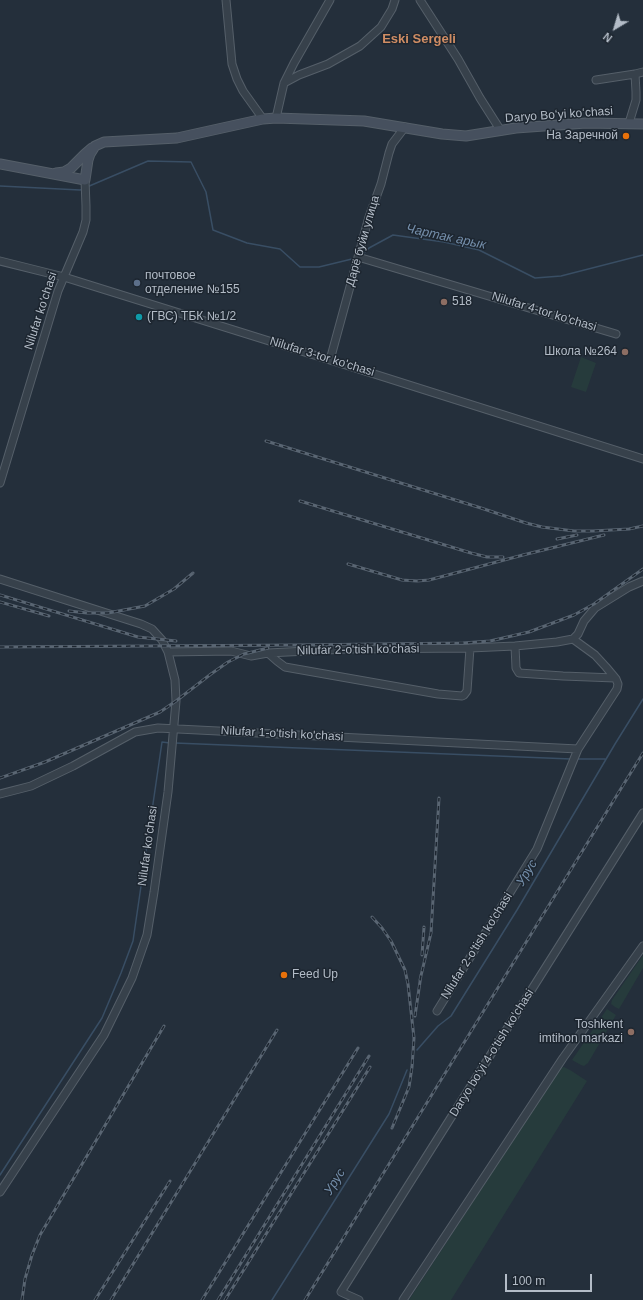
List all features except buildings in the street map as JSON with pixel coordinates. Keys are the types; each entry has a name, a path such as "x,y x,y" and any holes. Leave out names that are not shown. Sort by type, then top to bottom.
{"street":[{"path":"226,0 232,64 243,91 263,119"},
{"path":"276,118 284,83 330,0"},
{"path":"284,83 299,75 328,64 360,46 381,27 392,9 395,0"},
{"path":"420,0 458,59 501,131"},
{"path":"596,80 643,72"},
{"path":"629,123 636,100 635,74"},
{"name":"Daryo Boʻyi koʻchasi","path":"95,146 104,142 148,141 177,138 263,119 276,118 364,121 466,136 516,128 586,123 643,124"},
{"name":"Дарё буйи улица","path":"330,360 369,217 381,184 392,144 406,127"},
{"path":"46,173 61,173 68,170 95,146"},
{"name":"Nilufar ko'chasi","path":"0,483 58,291 83,232 86,220 85,180 89,157 95,146"},
{"path":"0,164 85,180"},
{"name":"Nilufar 4-tor ko'chasi","path":"358,257 616,334"},
{"name":"Nilufar 3-tor ko'chasi","path":"0,261 64,277 643,459"},
{"name":"Nilufar ko'chasi","path":"0,579 141,624 152,629 162,640 168,652 176,688 168,792 148,928 132,978 104,1035 0,1192"},
{"path":"615,678 595,655 573,639 595,608 643,581"},
{"name":"Nilufar 2-o'tish ko'chasi","path":"168,652 231,651 251,656 268,653 346,649 470,648 515,646 573,639"},
{"path":"515,646 516,668 519,673 615,678"},
{"path":"268,653 285,667 438,694 462,696 467,691 470,648"},
{"name":"Nilufar 2-o'tish ko'chasi","path":"437,1011 537,849 578,749 617,689 618,684 615,678"},
{"name":"Nilufar 1-o'tish ko'chasi","path":"0,794 31,786 74,766 135,732 158,728 578,749"},
{"name":"Daryo bo'yi 4-o'tish ko'chasi","path":"360,1300 341,1292 643,813"},
{"path":"403,1300 563,1058 643,946"}],"green space":[{"path":"581,357 596,363 586,392 571,387"},
{"path":"643,955 643,968 619,1009 611,1004 612,1000"},
{"path":"607,1009 616,1015 588,1063 584,1066 572,1060"},
{"path":"564,1067 587,1081 451,1300 409,1300 560,1068"}],"waterway":[{"name":"Чартак арык","path":"87,187 148,161 191,162 206,192 213,230 247,243 280,249 300,267 319,267 356,258"},
{"name":"Чартак арык","path":"0,186 84,189"},
{"name":"Чартак арык","path":"361,256 369,248 393,235 444,242 479,250 535,278 561,276 643,255"},
{"name":"Урус","path":"417,1050 438,1026 451,1016 517,910 643,699"},
{"path":"0,1175 102,1018 121,973 133,941 162,742 170,743"},
{"path":"175,743 571,759"},
{"path":"577,759 605,759"},
{"name":"Урус","path":"272,1300 389,1114 407,1070"}],"railway":[{"path":"266,441 542,527 574,531 593,531 629,529 643,526"},
{"path":"300,501 471,553 487,557 503,557"},
{"path":"557,539 577,535"},
{"path":"348,564 402,580 429,580 604,535"},
{"path":"0,647 463,643 490,641 529,632 574,615 594,604 643,569"},
{"path":"69,611 108,613 145,606 174,589 193,573"},
{"path":"0,595 138,637 176,641"},
{"path":"0,602 49,616"},
{"path":"0,778 45,762 160,712 228,662 244,654 268,648"},
{"path":"305,1300 643,753"},
{"path":"420,980 431,933 439,798"},
{"path":"372,917 391,941 405,970 414,1038 409,1087 392,1128"},
{"path":"422,955 424,927"},
{"path":"415,1016 421,975"},
{"path":"22,1300 25,1279 40,1235 164,1026"},
{"path":"111,1300 277,1030"},
{"path":"202,1300 358,1048"},
{"path":"218,1300 369,1056"},
{"path":"225,1300 370,1067"},
{"path":"95,1300 170,1181"}],"place":[{"name":"На Заречной","path":"626,136"},
{"name":"почтовое отделение №155","path":"137,283"},
{"name":"518","path":"444,302"},
{"name":"(ГВС) ТБК №1/2","path":"139,317"},
{"name":"Школа №264","path":"625,352"},
{"name":"Feed Up","path":"284,975"},
{"name":"Toshkent imtihon markazi","path":"631,1032"}],"district":[{"name":"Eski Sergeli","path":"419,39"}]}
